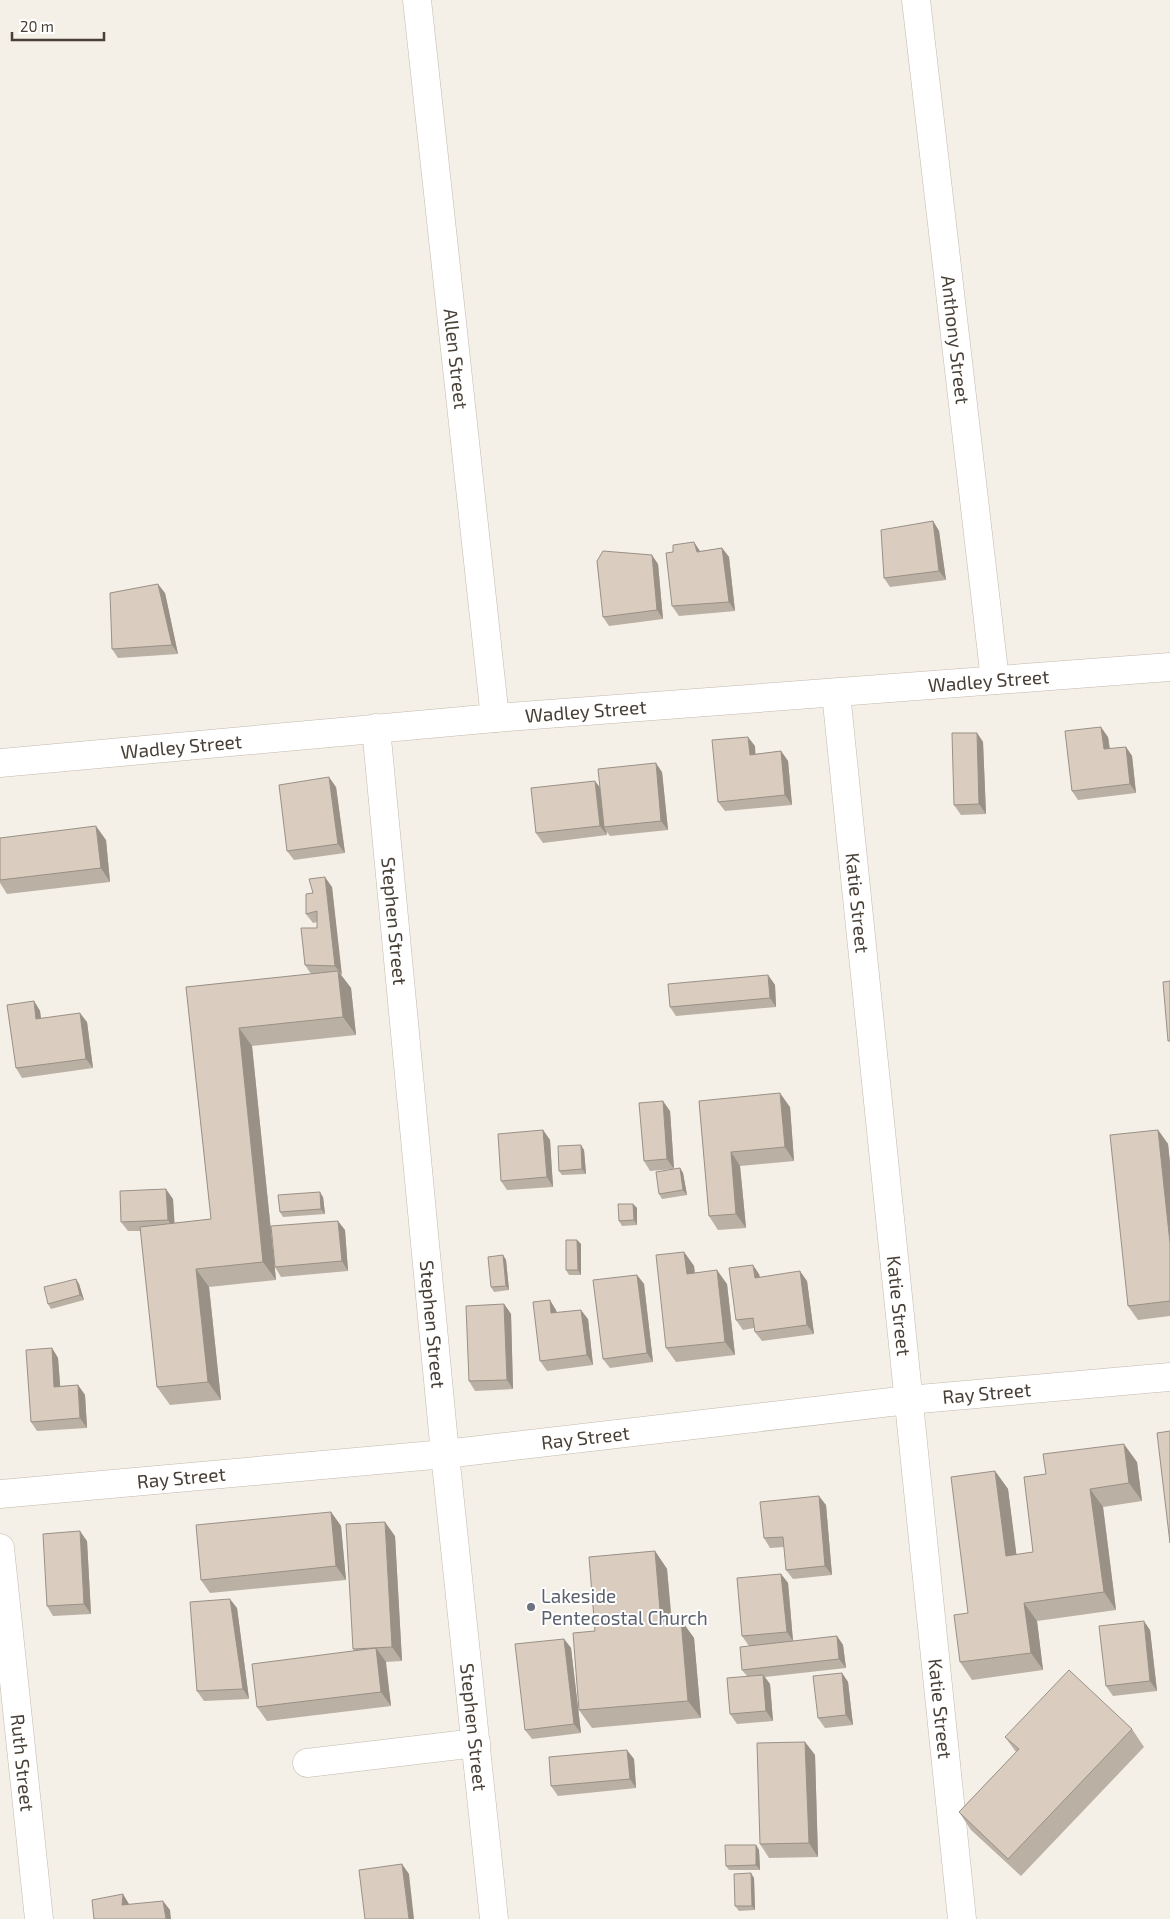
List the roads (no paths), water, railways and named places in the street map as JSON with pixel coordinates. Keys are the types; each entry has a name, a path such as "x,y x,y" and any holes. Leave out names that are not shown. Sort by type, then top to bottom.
{"street":[{"name":"Allen Street","path":"417,0 495,718"},
{"name":"Anthony Street","path":"916,0 995,680"},
{"name":"Wadley Street","path":"0,763 495,718 1170,667"},
{"name":"Katie Street","path":"836,693 962,1919"},
{"name":"Stephen Street","path":"376,728 446,1454 494,1919"},
{"name":"Ray Street","path":"0,1494 446,1454 908,1400 1170,1377"},
{"name":"Ruth Street","path":"0,1548 39,1919"},
{"path":"306,1762 476,1743"}],"place":[{"name":"Lakeside Pentecostal Church","path":"531,1607"}]}
